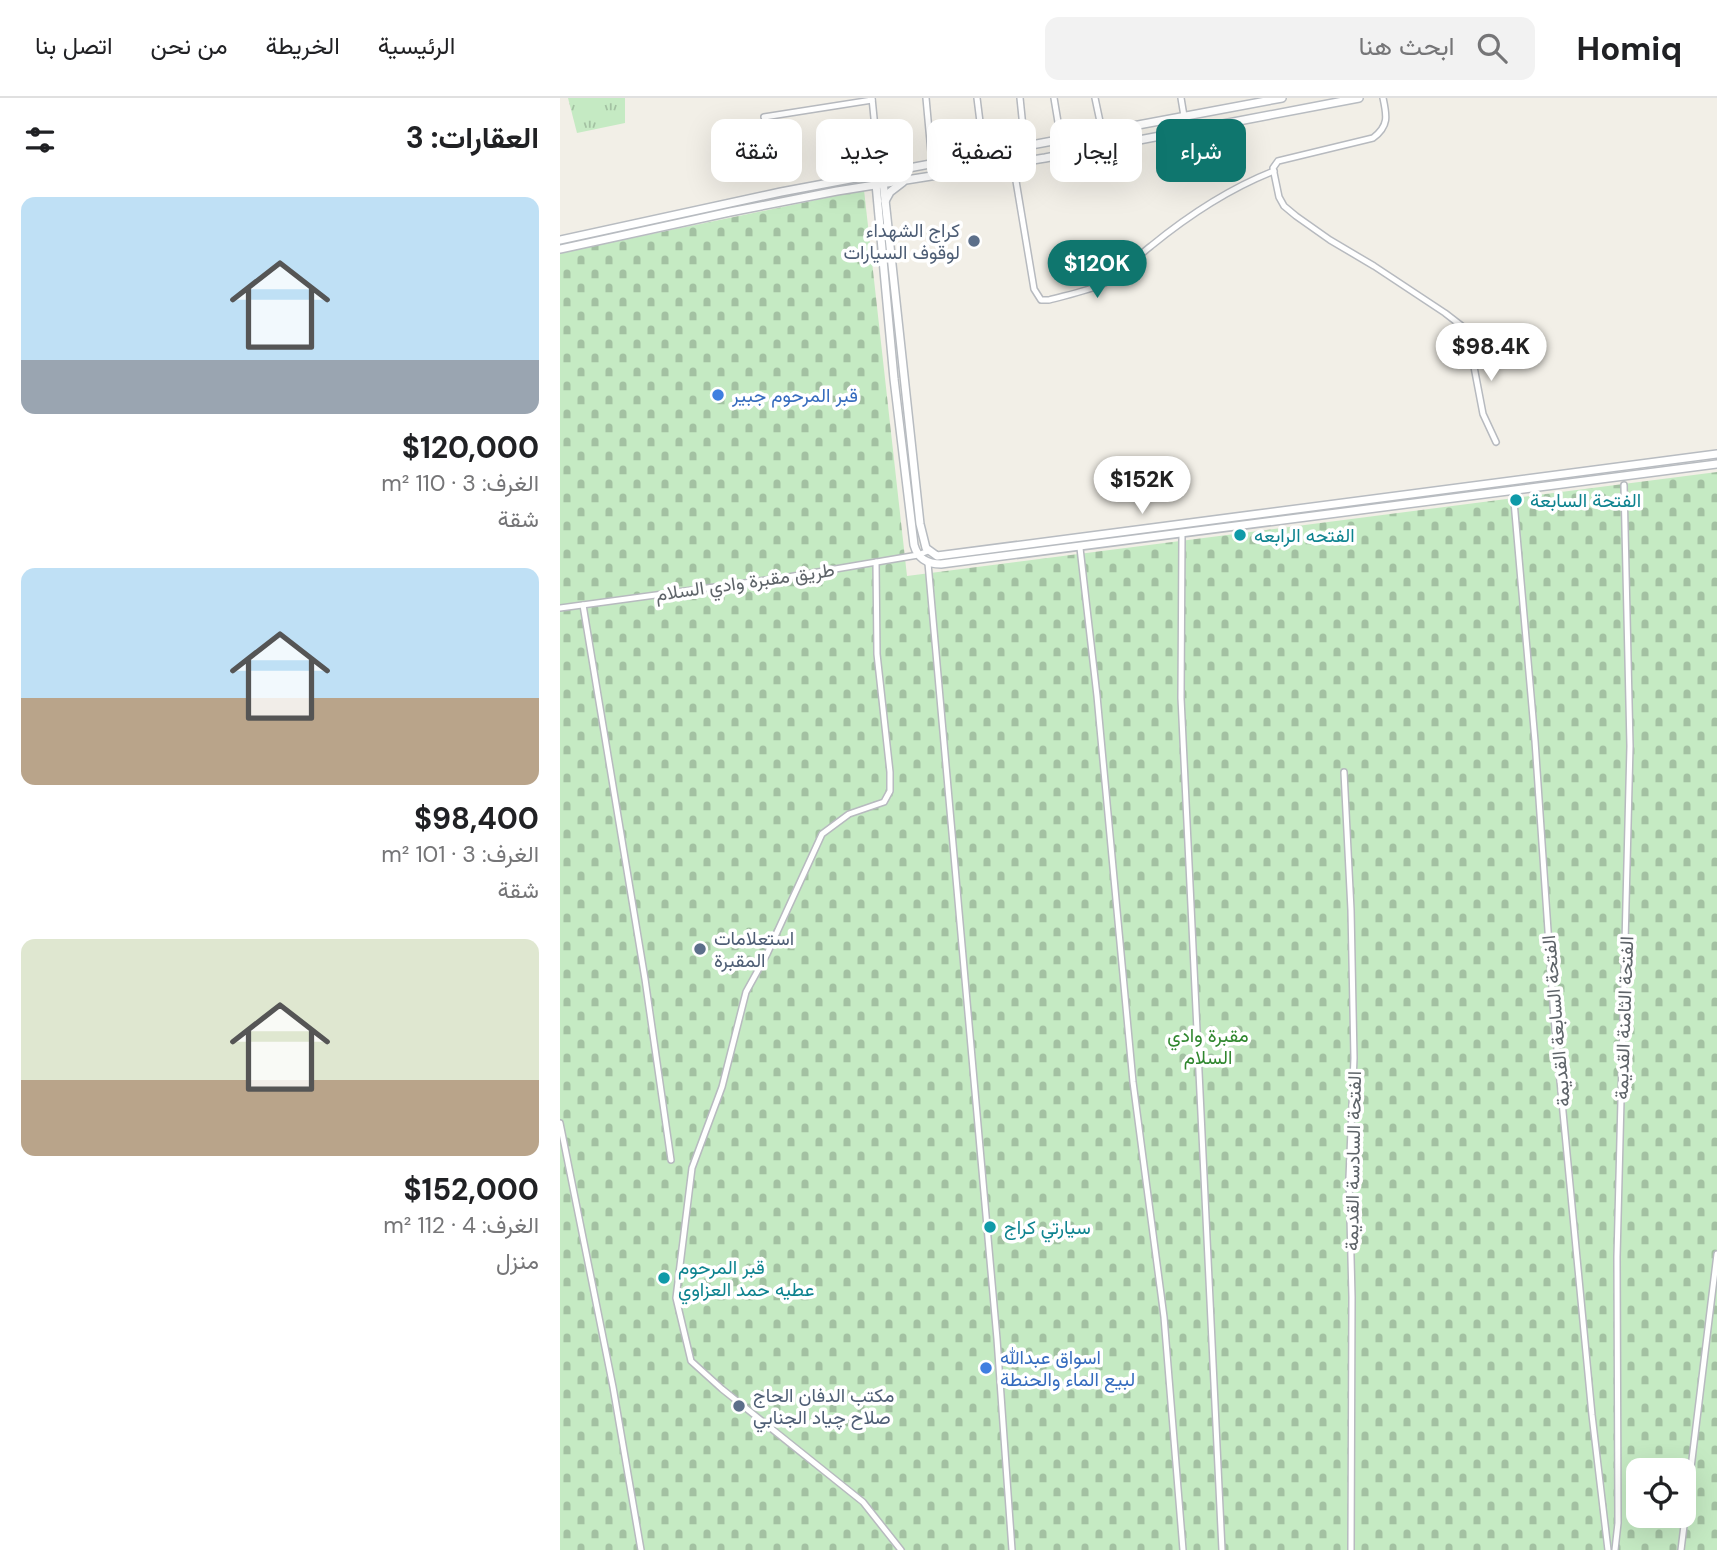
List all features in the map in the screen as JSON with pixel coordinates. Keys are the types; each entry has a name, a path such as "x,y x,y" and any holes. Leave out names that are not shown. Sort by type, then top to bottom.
{"street":[{"path":"926,98 928,119"},
{"path":"977,98 980,119"},
{"path":"1020,98 1022,119"},
{"path":"1054,98 1058,119"},
{"path":"1095,98 1099,119"},
{"path":"1181,98 1184,116"},
{"path":"1171,119 1282,98"},
{"path":"1246,119 1359,98"},
{"path":"1383,98 1388,120 1382,131 1373,138 1278,161 1273,168 1279,197 1284,206 1296,216 1467,330 1483,414 1496,443"},
{"path":"764,117 872,99 874,119"},
{"path":"1144,124 1156,122"},
{"path":"1144,124 1150,131 1144,139"},
{"path":"1036,159 1156,137"},
{"path":"1016,182 1034,289 1041,300 1049,300 1104,284 1120,274 1165,234 1216,198 1247,181 1274,171"},
{"path":"560,240 832,182"},
{"path":"880,182 895,393 914,545 918,555 928,563 941,564 1080,548 1717,464"},
{"path":"560,249 738,210 899,182"},
{"path":"885,202 890,192 904,182"},
{"path":"880,185 885,202 920,524 929,552 997,1339 1012,1550"},
{"path":"894,379 898,381 904,378"},
{"path":"895,393 901,390 905,392"},
{"path":"929,552 942,556 1717,454"},
{"name":"الفتحة الثامنة القديمة","path":"1615,1550 1618,1523 1617,1257 1630,746 1624,485"},
{"name":"الفتحة السابعة القديمة","path":"1513,490 1535,741 1554,1018 1608,1550"},
{"path":"1354,502 1353,506 1357,512"},
{"path":"1335,504 1338,508 1336,514"},
{"path":"1164,527 1163,533 1166,537"},
{"path":"1142,530 1142,540"},
{"path":"1182,534 1181,698 1222,1550"},
{"path":"1080,548 1097,696 1133,1082 1164,1317 1183,1550"},
{"name":"طريق مقبرة وادي السلام","path":"560,608 766,580 929,552"},
{"path":"876,562 876,630 890,772 888,796 884,802 849,814 822,834 767,954 746,992 722,1087 692,1168 676,1298 691,1361 722,1390 863,1502 901,1550"},
{"path":"583,605 645,979 671,1160"},
{"name":"الفتحة السادسة القديمة","path":"1344,772 1351,910 1354,1058 1349,1178 1352,1297 1351,1550"},
{"path":"560,1123 613,1387 640,1550"},
{"path":"1681,1550 1717,1254"}],"green space":[{"path":"568,98 625,98 625,123 577,133"},
{"name":"مقبرة وادي السلام","path":"864,190 907,576 1717,472 1717,1550 560,1550 560,253"}],"place":[{"name":"كراج الشهداء لوقوف السيارات","path":"974,241"},
{"name":"قبر المرحوم جبير","path":"718,395"},
{"name":"الفتحة السابعة","path":"1516,500"},
{"name":"الفتحه الرابعه","path":"1240,535"},
{"name":"استعلامات المقبرة","path":"700,949"},
{"name":"سيارتي كراج","path":"990,1227"},
{"name":"قبر المرحوم عطيه حمد العزاوي","path":"664,1278"},
{"name":"اسواق عبدالله لبيع الماء والحنطة","path":"986,1368"},
{"name":"مكتب الدفان الحاج صلاح چياد الجنابي","path":"739,1406"}]}
